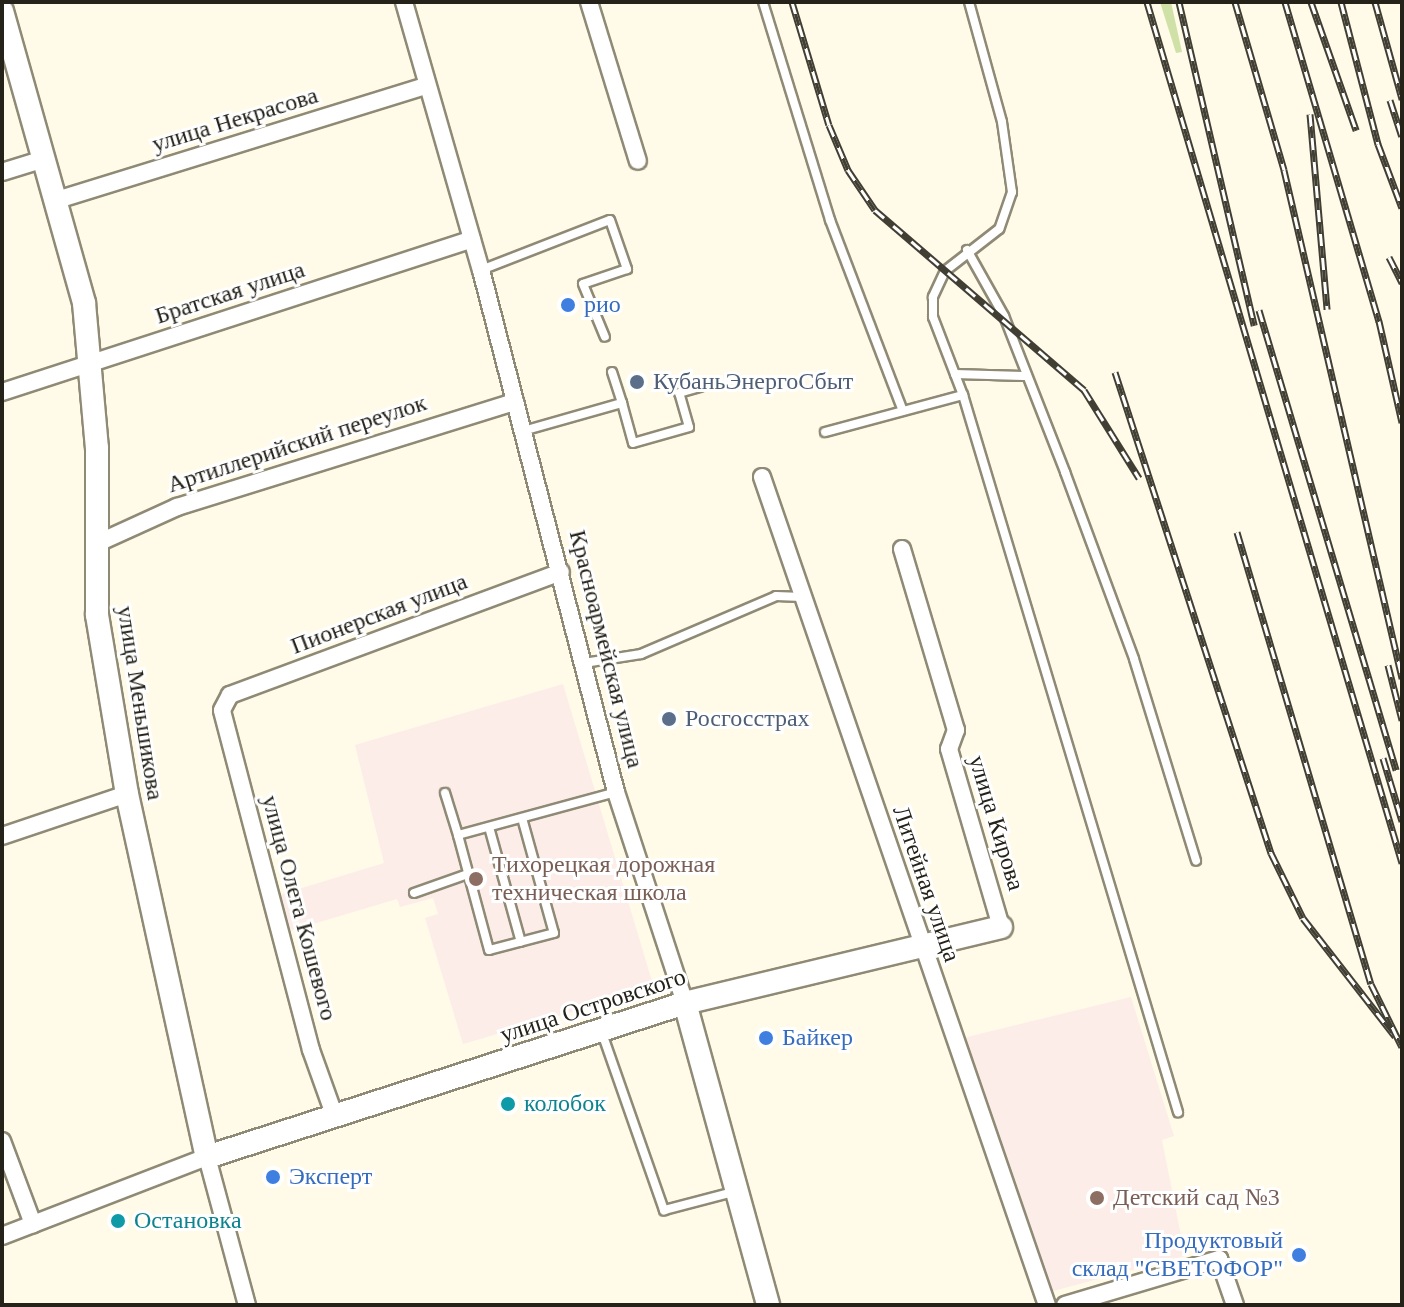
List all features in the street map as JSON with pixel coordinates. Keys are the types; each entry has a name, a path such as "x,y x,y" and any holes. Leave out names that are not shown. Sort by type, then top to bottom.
{"street":[{"name":"Красноармейская улица","path":"404,2 481,270 616,792 685,1003 733,1192 768,1305"},
{"path":"589,2 638,161"},
{"name":"улица Меньшикова","path":"2,11 84,303 90,364 98,543 97,615 127,794 207,1157 247,1305"},
{"name":"улица Некрасова","path":"57,200 426,86"},
{"path":"2,172 44,159"},
{"name":"Братская улица","path":"2,392 472,239"},
{"name":"Артиллерийский переулок","path":"98,543 177,507 406,432 515,402"},
{"name":"Литейная улица","path":"762,477 1047,1305"},
{"name":"улица Кирова","path":"902,549 956,730 949,749 1001,927"},
{"name":"Пионерская улица","path":"222,710 230,695 561,572"},
{"name":"улица Олега Кошевого","path":"222,710 311,1050 335,1117"},
{"path":"2,836 127,794"},
{"name":"улица Островского","path":"207,1157 685,1003 1001,927"},
{"path":"2,1141 33,1224"},
{"path":"2,1236 207,1157"},
{"path":"1065,1305 1219,1259 1235,1305"}],"lane":[{"path":"763,2 830,220 903,411"},
{"path":"969,2 1002,122 1012,192 999,229 967,250 945,271 933,297 933,317 963,395 1178,1112"},
{"path":"481,270 610,220 627,269 583,284 605,337"},
{"path":"967,250 1004,316 1023,376 1134,659 1196,861"},
{"path":"612,372 633,443 689,427 679,393 700,387"},
{"path":"955,374 1023,376"},
{"path":"825,432 963,395"},
{"path":"523,431 622,403"},
{"path":"584,663 641,654 776,596 802,597"},
{"path":"458,835 616,792"},
{"path":"445,793 489,950 554,933 522,818"},
{"path":"489,827 521,942"},
{"path":"414,893 468,874"},
{"path":"601,1031 664,1210 733,1192"}],"shaded area":[{"name":"Тихорецкая дорожная техническая школа","path":"563,684 654,988 463,1044 425,918 438,914 433,898 400,907 397,899 289,931 279,895 384,863 355,745"},
{"name":"Детский сад №3","path":"1131,997 1174,1136 1162,1140 1185,1256 1053,1291 963,1038"}],"green space":[{"path":"1160,2 1171,2 1182,52 1176,53"}],"railway":[{"path":"792,2 829,125 848,170 875,210 1084,390 1139,478"},
{"path":"1147,2 1402,863"},
{"path":"1179,2 1254,325"},
{"path":"1235,2 1284,170 1402,678"},
{"path":"1285,2 1379,321 1402,422"},
{"path":"1311,2 1356,130"},
{"path":"1341,2 1378,144 1402,208"},
{"path":"1375,2 1402,99"},
{"path":"1390,100 1402,136"},
{"path":"1310,114 1327,309"},
{"path":"1389,257 1402,283"},
{"path":"1259,310 1396,770"},
{"path":"1115,372 1271,853 1303,918 1395,1036"},
{"path":"1237,532 1371,984 1402,1047"},
{"path":"1388,665 1402,720"},
{"path":"1383,758 1402,821"}],"place":[{"name":"рио","path":"568,305"},
{"name":"КубаньЭнергоСбыт","path":"637,382"},
{"name":"Росгосстрах","path":"669,719"},
{"name":"Тихорецкая дорожная техническая школа","path":"476,879"},
{"name":"Байкер","path":"766,1038"},
{"name":"колобок","path":"508,1104"},
{"name":"Эксперт","path":"273,1177"},
{"name":"Детский сад №3","path":"1097,1198"},
{"name":"Остановка","path":"118,1221"},
{"name":"Продуктовый склад \"СВЕТОФОР\"","path":"1299,1255"}]}
